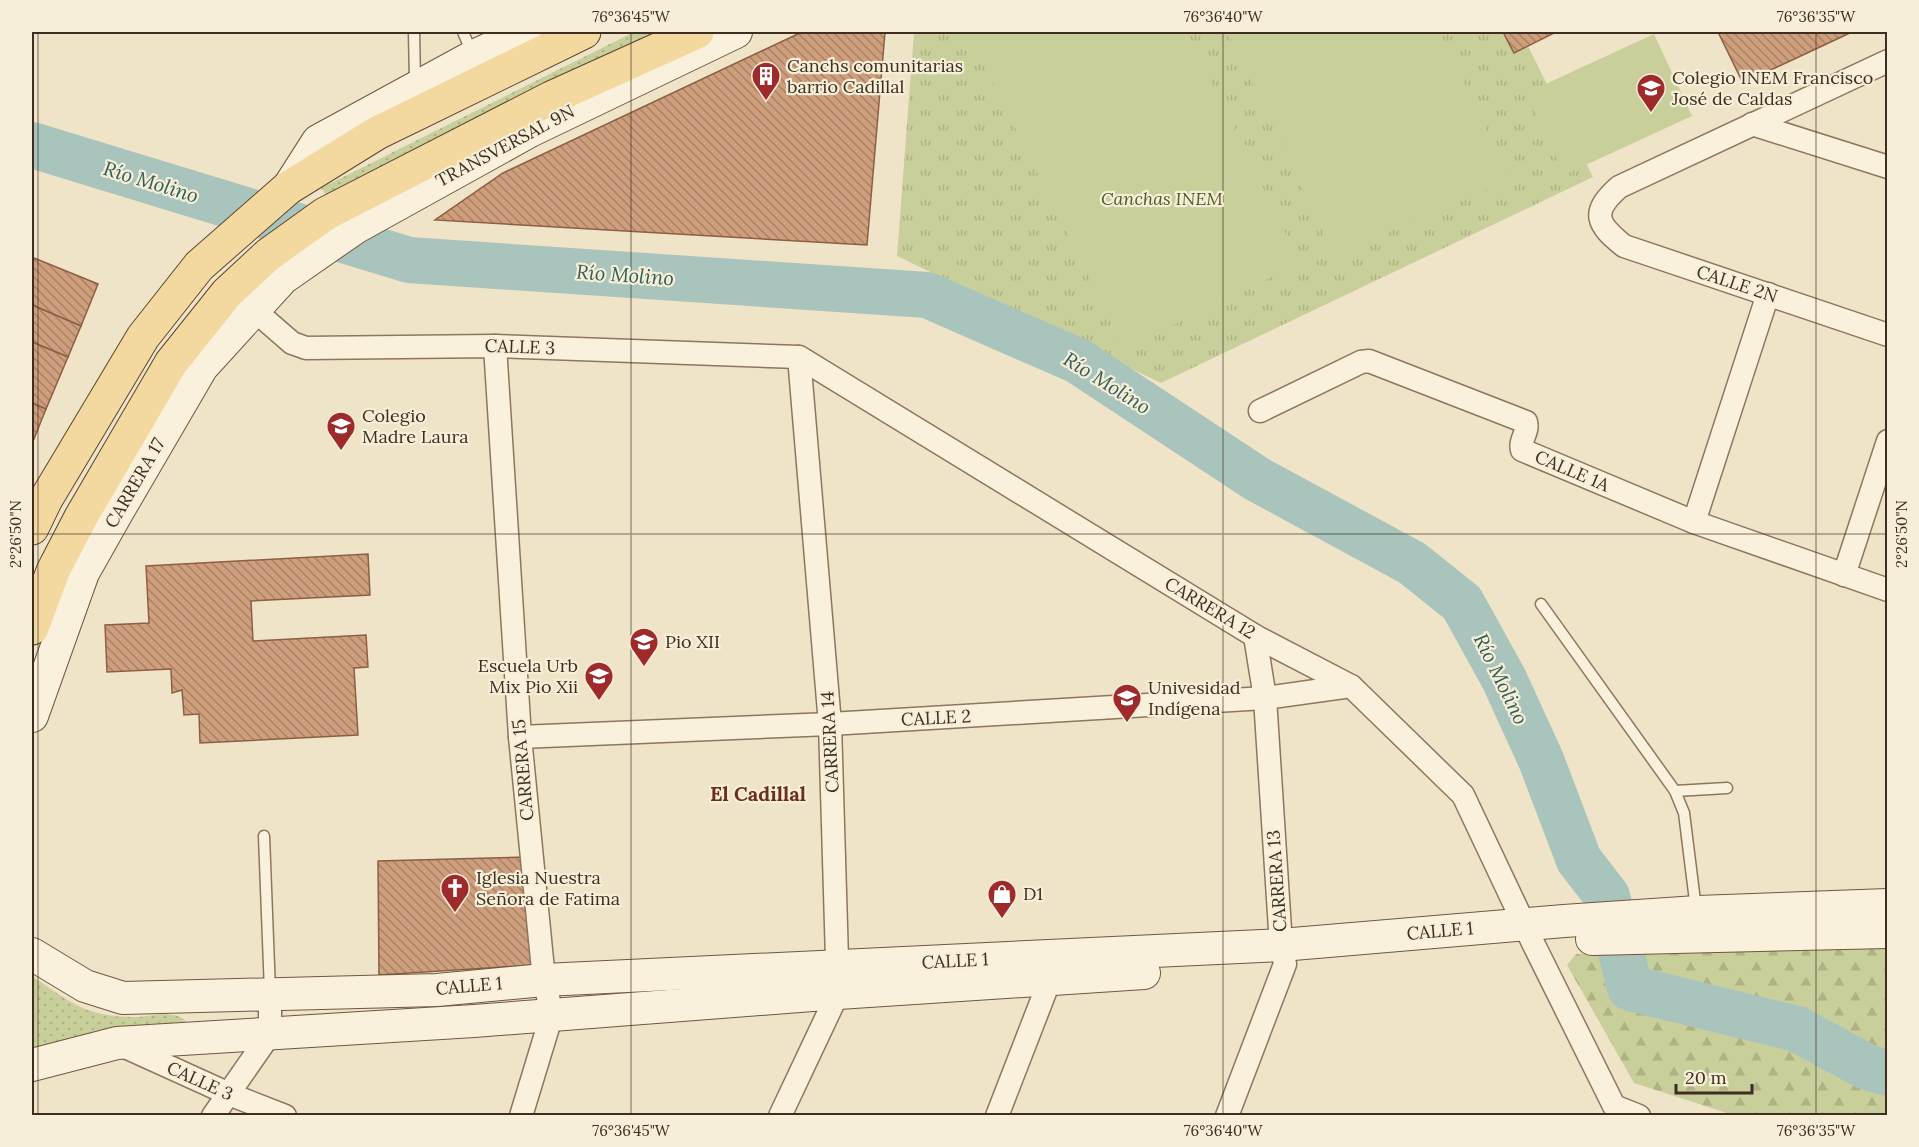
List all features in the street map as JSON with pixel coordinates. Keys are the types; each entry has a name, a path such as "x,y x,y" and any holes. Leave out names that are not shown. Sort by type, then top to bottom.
{"main road":[{"path":"288,188 318,141 415,89 468,44 526,32"},
{"path":"32,528 46,499 143,337 198,266 288,188 391,124 584,32"},
{"name":"TRANSVERSAL 9N","path":"276,266 325,214 551,98 706,36"},
{"name":"TRANSVERSAL 9N","path":"276,266 355,228 706,36"},
{"name":"CARRERA 17","path":"32,716 83,573 202,367 254,310 276,266"},
{"name":"CARRERA 17","path":"32,628 53,571 81,517 171,363 227,292 276,266"},
{"name":"CALLE 1","path":"32,954 85,986 123,998 437,990 544,980 838,980 1283,955 1566,930 1698,924 1887,905"},
{"name":"CALLE 1","path":"1698,924 1887,932"},
{"name":"CALLE 1","path":"32,1065 117,1043 474,1021 838,980"}],"street":[{"path":"1752,124 1887,61"},
{"path":"1752,124 1887,167"},
{"name":"CALLE 2N","path":"1752,124 1619,187 1605,200 1600,215 1607,232 1624,246 1887,335"},
{"path":"1694,522 1768,294"},
{"name":"CALLE 3","path":"254,310 292,343 306,348 495,346 799,357"},
{"name":"CARRERA 15","path":"495,346 520,737 544,980 552,1014"},
{"name":"CARRERA 12","path":"799,357 1255,636 1352,686 1463,795 1529,934"},
{"name":"CARRERA 14","path":"780,1116 838,980 830,724 799,357"},
{"name":"CALLE 1A","path":"1260,411 1361,362 1369,361 1526,422 1527,428 1521,444 1522,450 1694,522 1887,590"},
{"path":"1844,575 1887,441"},
{"name":"CARRERA 13","path":"1227,1116 1283,955 1265,698 1255,636"},
{"name":"CALLE 2","path":"520,737 830,724 1265,698 1352,686"},
{"path":"1529,934 1612,1111 1640,1116"},
{"path":"997,1116 1054,968"},
{"path":"213,1116 270,1034 270,995"},
{"path":"521,1116 552,1014"},
{"name":"CALLE 3","path":"117,1043 229,1094 285,1116"}],"lane":[{"path":"414,32 415,89"},
{"path":"1541,604 1674,791 1684,813 1698,924"},
{"path":"1674,791 1727,788"},
{"path":"264,836 270,995"}],"green space":[{"path":"634,32 662,32 330,200 321,188"},
{"name":"Canchas INEM","path":"914,32 1521,32 1593,177 1161,383 897,256"},
{"path":"968,32 1187,32 1300,263 1124,349"},
{"path":"1228,32 1440,32 1510,180 1334,255"},
{"path":"1654,34 1692,116 1564,175 1526,93"},
{"path":"1887,942 1887,1115 1733,1115 1634,1083 1567,965 1576,954"},
{"path":"32,976 68,1000 90,1011 133,1017 169,1014 176,1015 186,1022 184,1028 32,1053"}],"building":[{"name":"Canchs comunitarias barrio Cadillal","path":"802,32 885,32 867,245 435,220 503,173"},
{"path":"1503,32 1556,32 1514,53"},
{"path":"1718,32 1852,32 1743,83"},
{"path":"34,258 98,284 81,326 32,305"},
{"path":"32,305 81,326 68,357 32,342"},
{"path":"32,342 68,357 46,409 32,403"},
{"path":"32,403 46,409 32,444"},
{"path":"368,554 370,595 251,601 253,641 366,635 368,667 354,668 358,735 200,743 199,714 184,715 182,690 172,693 171,669 107,672 105,625 149,623 146,566"},
{"name":"Iglesia Nuestra Señora de Fatima","path":"528,857 535,965 379,975 378,861"}],"waterway":[{"name":"Río Molino","path":"32,145 409,260 927,295 1078,361 1257,479 1412,563 1462,603 1504,679 1541,760 1579,860 1607,896 1630,988 1797,1029 1867,1067 1888,1073"}],"place":[{"name":"Canchs comunitarias barrio Cadillal","path":"766,102"},
{"name":"Colegio INEM Francisco José de Caldas","path":"1651,114"},
{"name":"Colegio Madre Laura","path":"341,452"},
{"name":"Pio XII","path":"644,668"},
{"name":"Escuela Urb Mix Pio Xii","path":"599,702"},
{"name":"Univesidad Indígena","path":"1127,724"},
{"name":"Iglesia Nuestra Señora de Fatima","path":"455,914"},
{"name":"D1","path":"1002,920"}],"district":[{"name":"El Cadillal","path":"758,794"}]}
